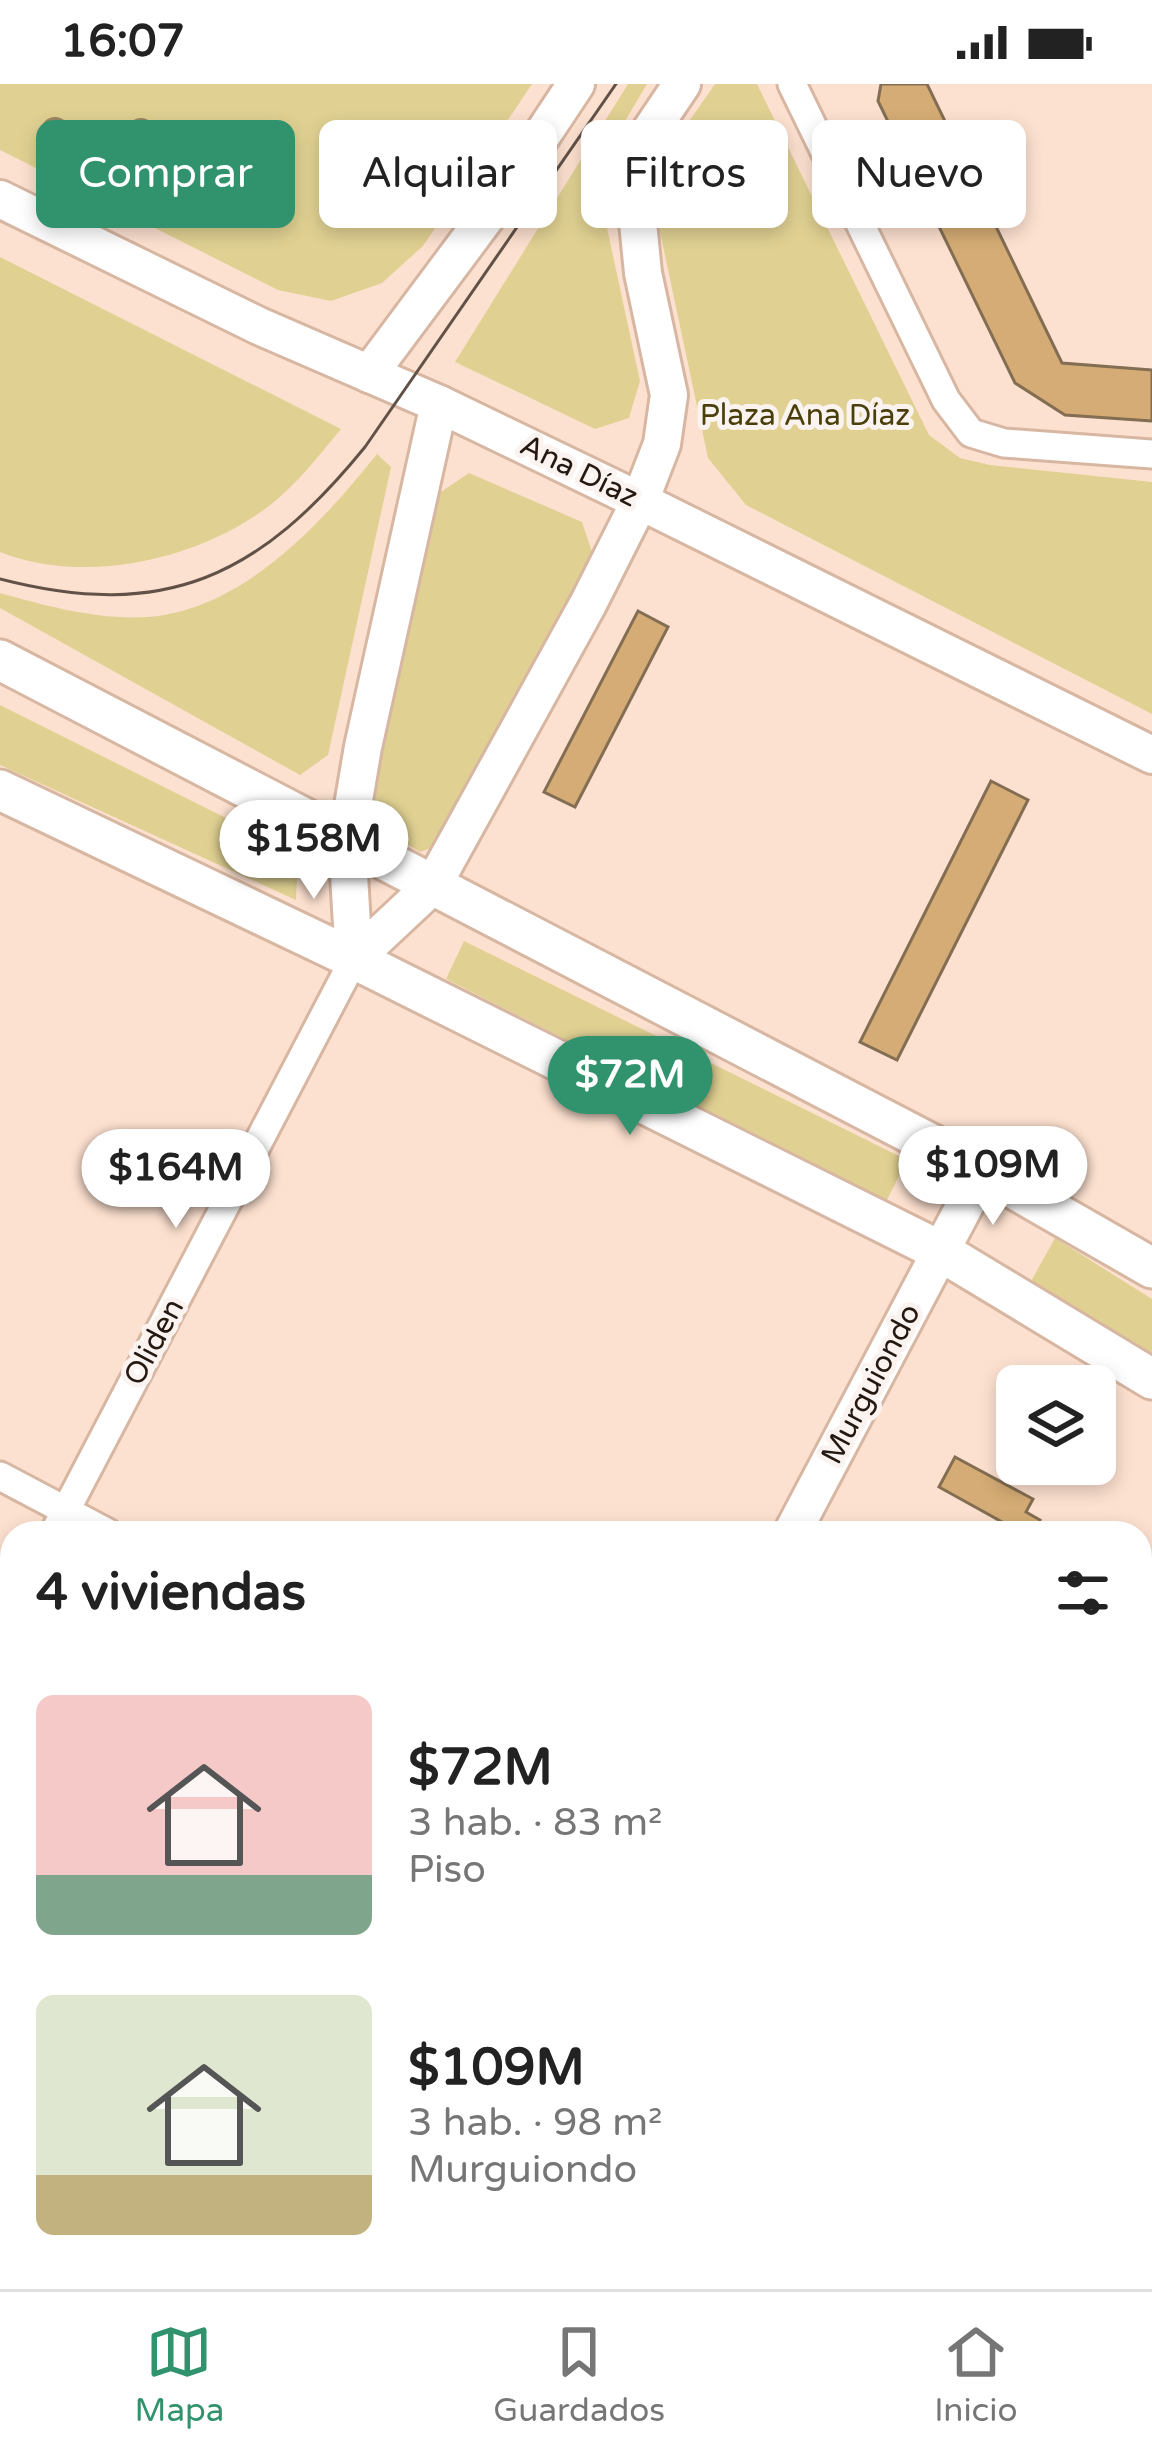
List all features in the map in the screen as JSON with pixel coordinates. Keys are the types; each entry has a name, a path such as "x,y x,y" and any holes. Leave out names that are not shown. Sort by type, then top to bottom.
{"main road":[{"path":"0,660 983,1171 1152,1268"},
{"path":"0,790 354,958 940,1251 1152,1379"}],"street":[{"path":"369,374 501,196 576,84"},
{"path":"354,958 433,885 541,693 640,501 662,445 669,395 643,273 635,192 645,139 682,84"},
{"path":"792,84 946,400 971,433 1004,443 1152,454"},
{"name":"Ana Díaz","path":"0,199 259,326 439,404 1152,754"},
{"path":"354,958 346,841 439,404"},
{"name":"Oliden","path":"60,1521 354,958"},
{"name":"Murguiondo","path":"798,1521 983,1171"},
{"path":"0,1476 58,1521"}],"green space":[{"path":"0,84 532,84 508,120 319,120 319,228 435,228 423,246 382,283 331,301 278,290 155,228 295,228 295,120 36,120 36,168 0,150"},
{"path":"628,84 647,84 626,120 606,120"},
{"name":"Plaza Ana Díaz","path":"715,84 757,84 775,120 690,120"},
{"name":"Plaza Ana Díaz","path":"788,147 812,196 812,228 828,228 929,435 960,458 990,465 1152,482 1152,714 746,505 708,458 659,228 788,228"},
{"path":"581,160 581,228 607,228 640,381 629,418 595,429 455,362 538,228 557,228 557,198"},
{"path":"0,257 341,429 276,501 237,527 172,554 102,567 66,567 0,552"},
{"path":"377,454 391,467 328,755 300,775 0,608 0,593 91,614 147,617 216,598 247,581 305,534"},
{"path":"469,473 582,522 593,555 443,844 420,852 368,821 366,802 438,494"},
{"path":"0,705 298,854 296,900 0,765"},
{"path":"464,941 907,1160 886,1202 446,979"},
{"path":"1055,1238 1152,1299 1152,1359 1029,1285"}],"building":[{"path":"881,84 927,84 944,120 887,120 878,101"},
{"path":"940,228 997,228 1062,363 1152,370 1152,421 1065,415 1015,383"},
{"path":"638,611 668,627 575,807 544,792"},
{"path":"991,781 1028,800 897,1060 860,1042"},
{"path":"955,1457 996,1479 996,1485 1007,1485 1033,1499 1026,1512 1040,1520 1000,1521 939,1487"}],"tram line":[{"path":"0,579 112,595 161,590 205,578 247,557 287,528 365,447 616,84"}]}
